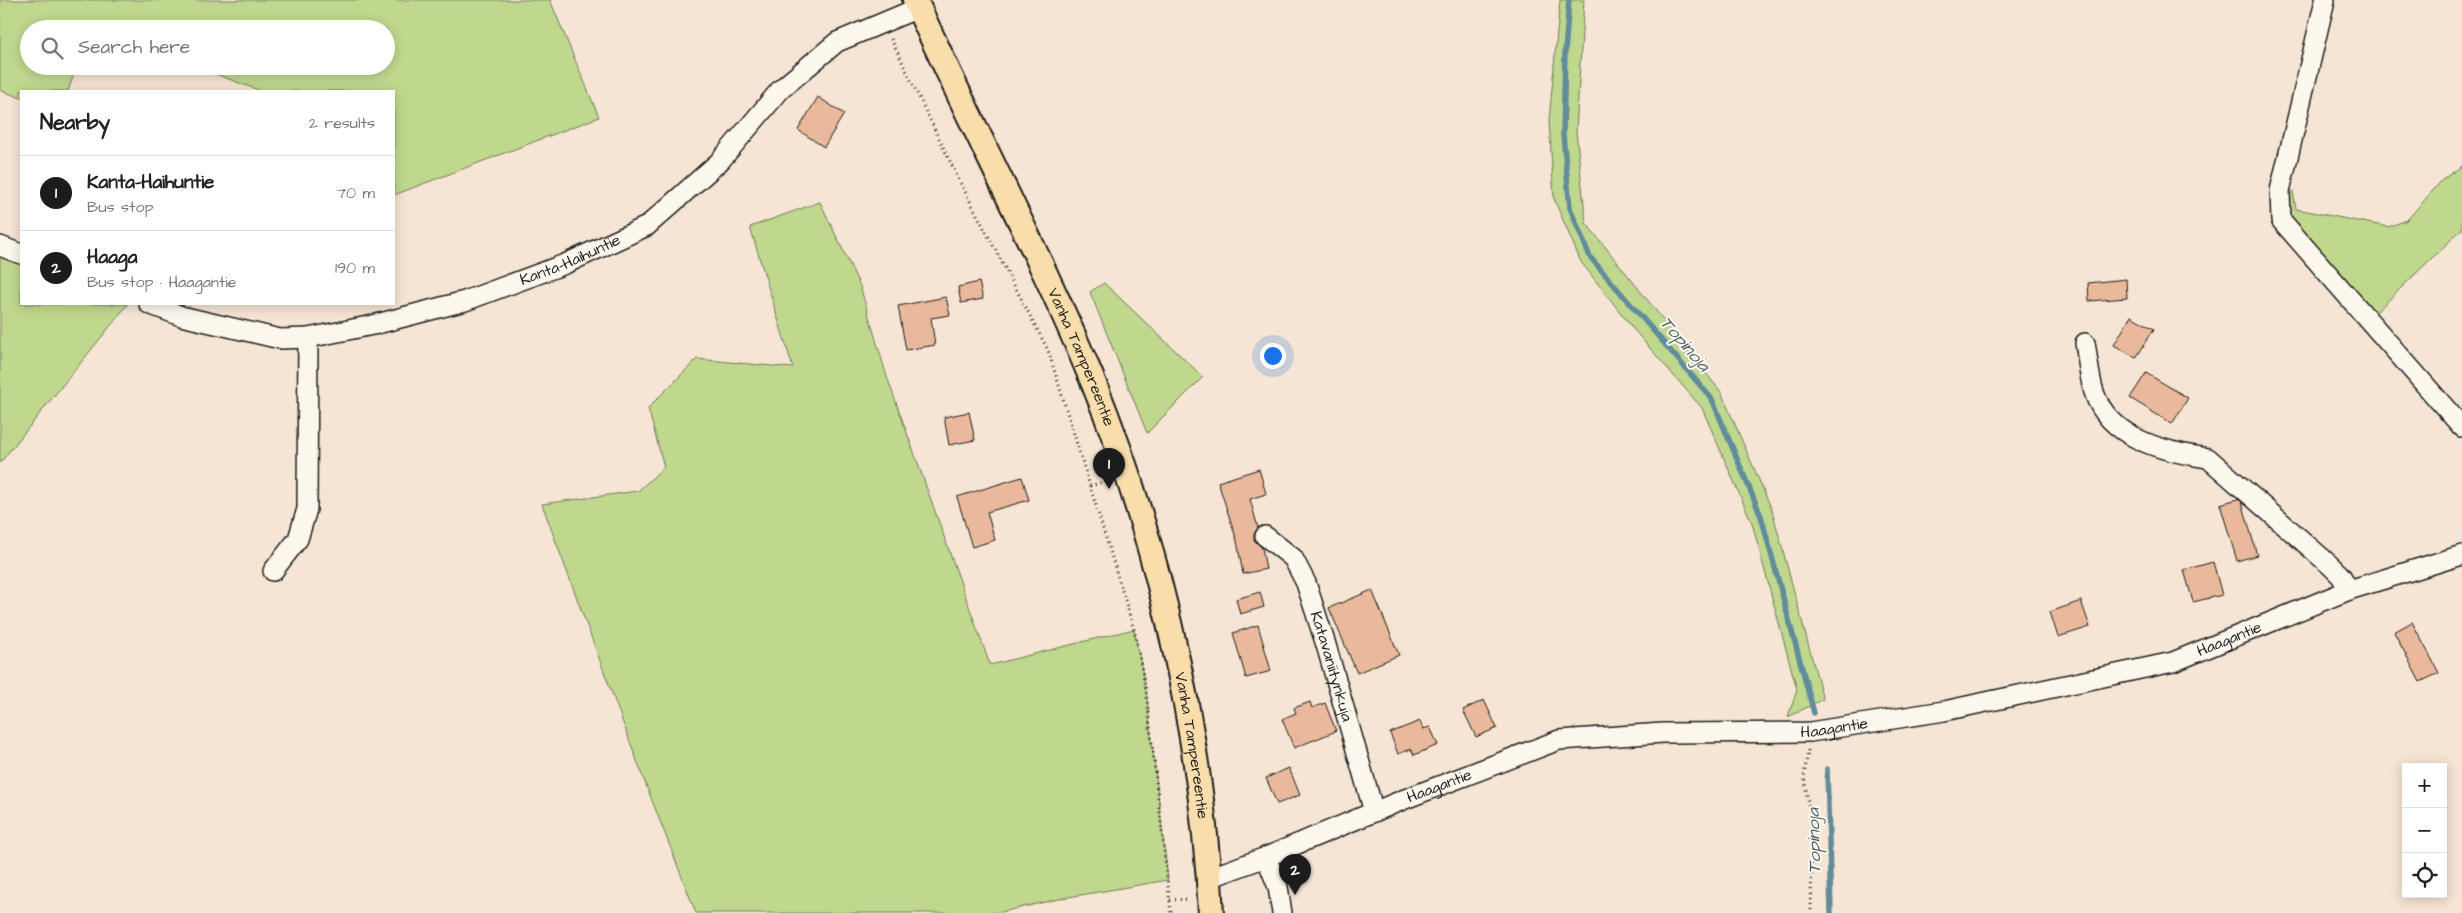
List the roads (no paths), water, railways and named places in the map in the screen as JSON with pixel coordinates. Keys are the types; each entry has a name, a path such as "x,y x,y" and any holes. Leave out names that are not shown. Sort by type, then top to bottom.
{"main road":[{"name":"Vanha Tampereentie","path":"916,4 1092,380 1129,483 1161,592 1198,763 1211,913"}],"street":[{"path":"2325,0 2280,191 2281,220 2462,427"},
{"name":"Kanta-Haihuntie","path":"153,305 181,316 280,339 308,338 373,325 465,301 565,264 647,226 720,160 781,89 837,42 883,22 916,4"},
{"path":"0,246 20,254"},
{"path":"273,571 298,539 307,509 308,338"},
{"path":"2085,343 2094,393 2108,420 2135,439 2185,455 2208,458 2331,566 2341,576 2349,590"},
{"name":"Katavaniitynkuja","path":"1265,536 1293,558 1306,583 1374,812"},
{"name":"Haagantie","path":"1209,878 1266,858 1374,812 1559,740 1663,733 1810,732 1944,711 2173,662 2349,590 2462,554"},
{"path":"1266,858 1278,886 1282,913"}],"waterway":[{"name":"Topinoja","path":"1569,0 1565,52 1563,135 1570,208 1590,257 1712,399 1761,516 1814,713"},
{"name":"Topinoja","path":"1827,769 1831,913"}],"place":[{"name":"Kanta-Haihuntie","path":"1109,489"},
{"name":"Haaga","path":"1295,895"}]}
